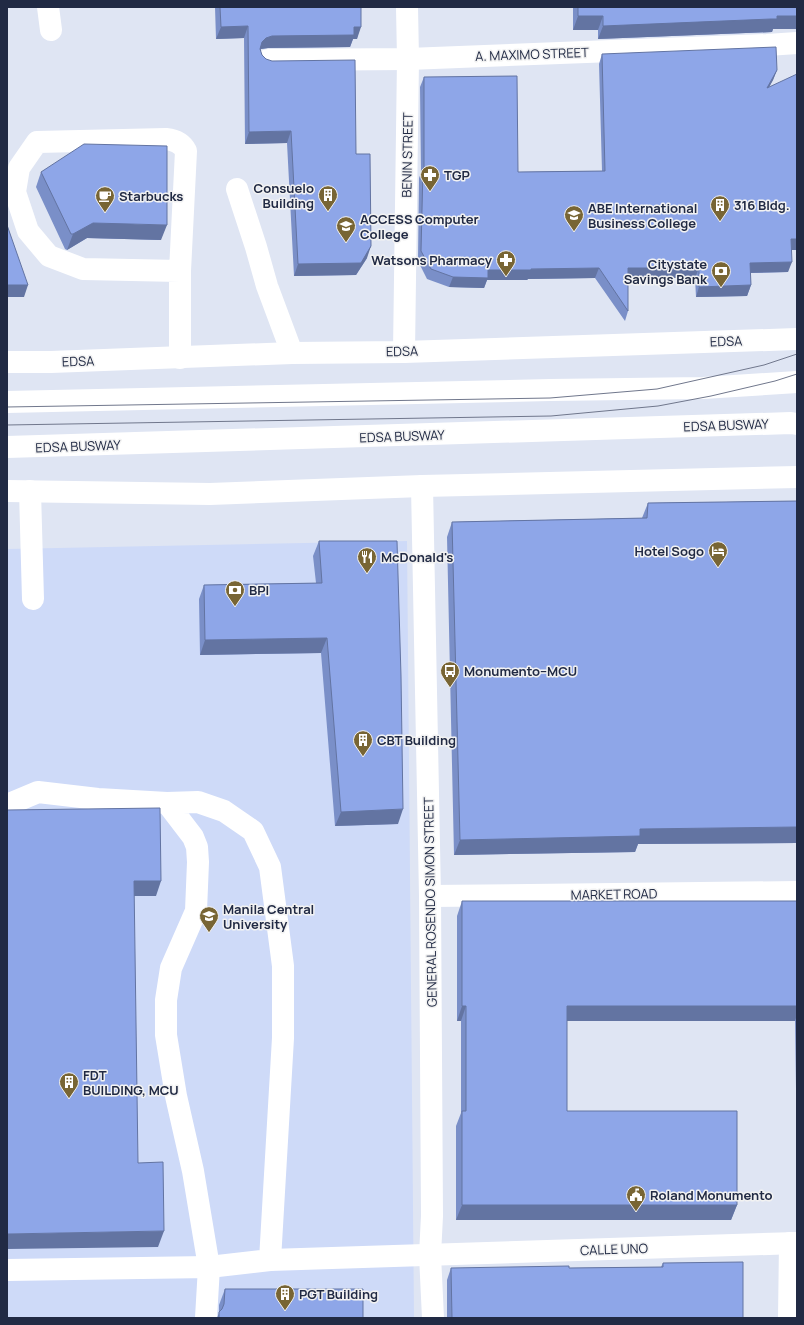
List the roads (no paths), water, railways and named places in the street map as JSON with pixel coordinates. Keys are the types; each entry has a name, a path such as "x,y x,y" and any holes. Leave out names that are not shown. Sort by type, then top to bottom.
{"main road":[{"path":"48,7 51,30"},
{"name":"BENIN STREET","path":"404,352 408,59 407,7"},
{"name":"A. MAXIMO STREET","path":"268,60 408,59 797,43"},
{"path":"180,271 83,269 49,256 28,231 15,192 19,168 37,142 166,139 174,140 183,146 186,152 180,271 180,358"},
{"path":"237,189 267,286 292,353"},
{"name":"EDSA","path":"7,362 180,358 292,353 404,352 797,339"},
{"path":"7,402 702,388 797,382"},
{"name":"EDSA BUSWAY","path":"7,447 797,424"},
{"path":"7,491 210,494 422,486 797,477"},
{"name":"GENERAL ROSENDO SIMON STREET","path":"422,486 430,896 430,1255 433,1318"},
{"path":"30,491 33,599"},
{"path":"7,805 38,792 98,799 167,803 198,802 224,811 253,831 270,867 283,966 283,1038 270,1260"},
{"path":"167,803 193,837 197,847 198,862 196,910 171,968 166,1000 166,1035 176,1096 193,1170 209,1267 206,1318"},
{"name":"MARKET ROAD","path":"430,896 797,892"},
{"path":"789,1318 793,1243"},
{"name":"CALLE UNO","path":"7,1270 209,1267 270,1260 793,1243"}],"tram line":[{"path":"7,407 550,398 657,389 764,365 797,354"},
{"path":"7,425 551,416 658,406 711,396 775,381 797,374"}],"place":[{"name":"TGP","path":"430,192"},
{"name":"Consuelo Building","path":"328,212"},
{"name":"Starbucks","path":"105,213"},
{"name":"316 Bldg.","path":"720,222"},
{"name":"ABE International Business College","path":"574,232"},
{"name":"ACCESS Computer College","path":"346,243"},
{"name":"Watsons Pharmacy","path":"506,277"},
{"name":"Citystate Savings Bank","path":"721,288"},
{"name":"Hotel Sogo","path":"718,568"},
{"name":"McDonald's","path":"367,574"},
{"name":"BPI","path":"235,607"},
{"name":"Monumento–MCU","path":"450,688"},
{"name":"CBT Building","path":"363,757"},
{"name":"Manila Central University","path":"209,933"},
{"name":"FDT BUILDING, MCU","path":"69,1099"},
{"name":"Roland Monumento","path":"636,1212"},
{"name":"PGT Building","path":"285,1311"}]}
